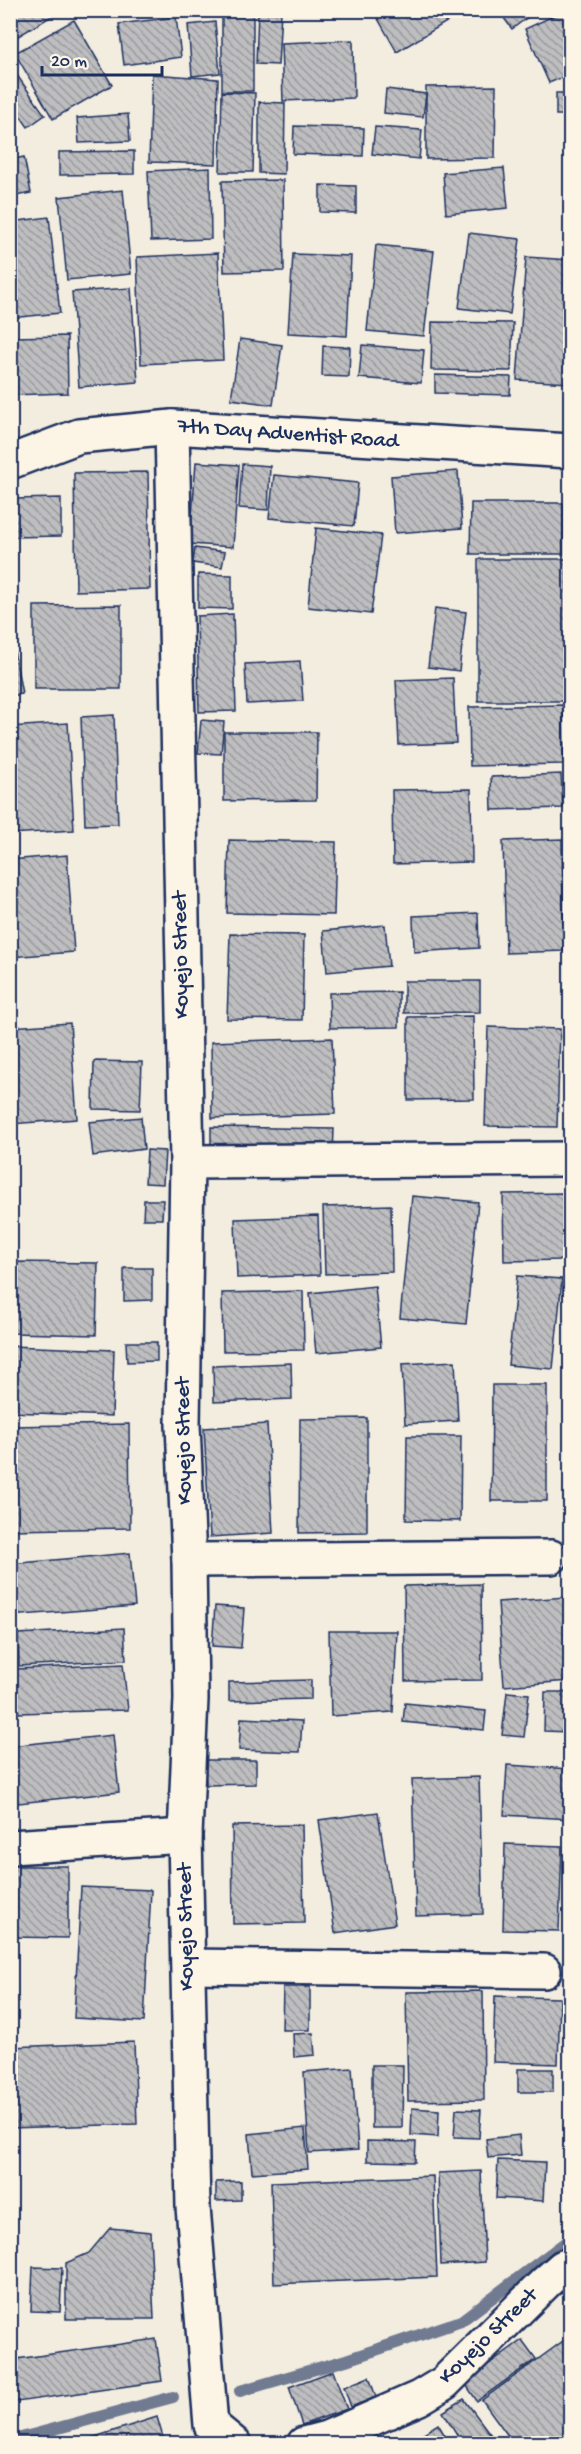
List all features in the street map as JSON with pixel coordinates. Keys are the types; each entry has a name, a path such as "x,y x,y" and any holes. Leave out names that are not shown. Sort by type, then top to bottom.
{"street":[{"name":"7th Day Adventist Road","path":"10,462 79,436 172,426 570,451"},
{"name":"Koyejo Street","path":"172,426 187,1162 183,1425 189,1560 191,1698 185,1836 193,2207 211,2425 234,2444"},
{"path":"187,1162 570,1159"},
{"path":"189,1560 551,1557"},
{"path":"10,1847 185,1836"},
{"path":"189,1966 544,1971"},
{"name":"Koyejo Street","path":"304,2444 327,2438 419,2398 444,2383 546,2282 563,2267 570,2265"}],"building":[{"path":"10,10 62,10 10,41"},
{"path":"258,10 281,11 278,65 256,64"},
{"path":"373,10 462,10 463,12 397,52"},
{"path":"498,10 537,10 512,29"},
{"path":"570,10 570,74 549,83 525,29"},
{"path":"222,13 253,13 253,91 222,91"},
{"path":"176,17 181,57 124,65 119,24"},
{"path":"74,20 112,85 53,119 15,53"},
{"path":"215,22 220,73 192,76 188,25"},
{"path":"353,40 354,98 283,101 281,43"},
{"path":"14,71 45,115 28,127 10,101 10,73"},
{"path":"152,74 218,79 216,164 149,162"},
{"path":"496,86 495,158 426,159 426,87"},
{"path":"386,89 426,94 423,117 384,113"},
{"path":"222,92 255,93 253,172 220,172"},
{"path":"556,93 570,93 570,115 556,115"},
{"path":"259,102 285,103 284,174 259,173"},
{"path":"128,114 130,141 79,143 77,118"},
{"path":"294,126 364,128 363,156 293,154"},
{"path":"375,127 422,130 419,159 372,154"},
{"path":"134,151 134,174 59,175 59,152"},
{"path":"24,157 31,193 10,197 10,160"},
{"path":"210,168 211,239 151,241 148,171"},
{"path":"504,168 508,208 446,214 443,173"},
{"path":"283,180 284,271 224,272 222,181"},
{"path":"320,185 356,186 356,213 320,212"},
{"path":"123,190 131,274 67,280 59,197"},
{"path":"49,217 60,313 10,318 10,222"},
{"path":"469,233 520,239 510,314 459,308"},
{"path":"376,245 434,251 424,336 367,331"},
{"path":"218,253 223,360 141,364 137,257"},
{"path":"293,254 351,256 347,336 288,333"},
{"path":"526,257 570,260 570,383 517,380"},
{"path":"131,288 138,382 79,387 72,292"},
{"path":"432,322 513,323 511,371 431,370"},
{"path":"67,336 68,393 10,395 10,337"},
{"path":"240,339 282,345 273,405 231,399"},
{"path":"362,345 424,350 421,383 359,378"},
{"path":"323,346 350,347 349,377 322,376"},
{"path":"435,375 511,377 510,395 435,393"},
{"path":"196,462 239,465 233,547 190,544"},
{"path":"242,464 270,466 268,510 239,508"},
{"path":"458,471 462,528 395,533 391,476"},
{"path":"148,472 150,589 76,591 74,473"},
{"path":"274,475 358,483 354,526 269,518"},
{"path":"61,498 61,536 12,537 12,499"},
{"path":"471,503 563,503 563,554 470,554"},
{"path":"316,528 381,535 371,614 308,607"},
{"path":"195,548 225,552 222,567 193,563"},
{"path":"478,559 567,559 566,701 478,701"},
{"path":"198,574 232,575 232,609 198,608"},
{"path":"121,605 121,689 34,689 34,606"},
{"path":"435,608 466,612 459,671 428,667"},
{"path":"233,614 236,711 199,712 197,616"},
{"path":"10,629 22,694 10,696"},
{"path":"300,661 303,701 247,704 245,664"},
{"path":"453,678 456,743 399,745 396,680"},
{"path":"563,705 564,764 470,766 469,707"},
{"path":"114,715 118,824 85,825 81,717"},
{"path":"201,720 224,722 221,754 198,753"},
{"path":"68,723 74,830 10,834 10,727"},
{"path":"224,732 317,732 316,800 224,801"},
{"path":"561,774 563,808 492,810 491,777"},
{"path":"567,781 570,781 570,816 568,816"},
{"path":"471,789 472,862 393,864 392,790"},
{"path":"562,839 564,951 506,953 503,841"},
{"path":"229,840 336,842 334,915 227,913"},
{"path":"67,855 74,952 10,957 10,860"},
{"path":"478,913 479,948 414,952 413,916"},
{"path":"385,925 389,966 327,972 323,931"},
{"path":"230,934 304,935 302,1020 227,1019"},
{"path":"404,981 480,981 480,1012 404,1013"},
{"path":"399,992 399,1027 330,1028 329,993"},
{"path":"473,1016 474,1099 408,1100 408,1017"},
{"path":"70,1023 77,1119 10,1124 10,1027"},
{"path":"488,1027 560,1029 557,1127 485,1126"},
{"path":"332,1038 335,1114 212,1118 211,1042"},
{"path":"94,1061 142,1062 140,1110 93,1109"},
{"path":"141,1117 144,1149 93,1156 89,1122"},
{"path":"211,1127 334,1129 333,1154 211,1153"},
{"path":"147,1150 165,1151 163,1184 145,1183"},
{"path":"564,1193 565,1260 504,1261 503,1194"},
{"path":"412,1196 478,1202 466,1324 400,1318"},
{"path":"144,1200 163,1200 162,1219 143,1219"},
{"path":"391,1205 392,1272 325,1274 323,1207"},
{"path":"318,1216 320,1275 237,1278 235,1219"},
{"path":"13,1262 98,1263 96,1335 11,1333"},
{"path":"124,1268 152,1268 152,1300 124,1301"},
{"path":"517,1276 562,1279 553,1369 508,1365"},
{"path":"375,1286 381,1347 316,1353 310,1293"},
{"path":"303,1291 304,1350 223,1351 222,1293"},
{"path":"126,1342 157,1342 157,1361 127,1362"},
{"path":"10,1346 114,1350 112,1416 10,1412"},
{"path":"455,1361 458,1421 405,1424 402,1364"},
{"path":"291,1363 292,1399 214,1402 213,1366"},
{"path":"492,1385 547,1385 547,1501 491,1501"},
{"path":"367,1418 367,1532 299,1533 300,1419"},
{"path":"129,1424 130,1528 10,1530 10,1426"},
{"path":"267,1424 273,1533 210,1537 204,1428"},
{"path":"407,1436 461,1436 460,1521 406,1520"},
{"path":"130,1553 135,1606 10,1616 10,1564"},
{"path":"481,1584 482,1680 405,1681 404,1586"},
{"path":"566,1597 570,1681 504,1686 498,1602"},
{"path":"215,1606 244,1608 241,1648 212,1646"},
{"path":"124,1628 126,1660 19,1666 18,1634"},
{"path":"329,1631 397,1631 393,1712 331,1716"},
{"path":"123,1664 128,1710 18,1713 16,1669"},
{"path":"311,1680 311,1699 229,1701 229,1682"},
{"path":"507,1692 529,1694 524,1737 502,1735"},
{"path":"545,1692 570,1692 570,1732 544,1731"},
{"path":"405,1703 486,1711 484,1730 403,1722"},
{"path":"241,1718 302,1721 300,1752 239,1750"},
{"path":"113,1735 119,1792 10,1804 10,1746"},
{"path":"205,1760 256,1760 256,1784 206,1785"},
{"path":"507,1765 570,1769 570,1819 504,1815"},
{"path":"479,1777 483,1914 416,1916 412,1779"},
{"path":"378,1812 395,1924 335,1933 319,1820"},
{"path":"302,1825 304,1923 233,1924 232,1826"},
{"path":"505,1844 562,1846 559,1931 503,1930"},
{"path":"10,1866 68,1866 68,1938 10,1937"},
{"path":"81,1887 151,1890 144,2022 74,2018"},
{"path":"283,1987 310,1987 310,2030 282,2030"},
{"path":"483,1991 484,2100 408,2101 406,1992"},
{"path":"495,1996 560,1998 558,2064 493,2062"},
{"path":"313,2033 315,2055 294,2057 293,2034"},
{"path":"134,2042 137,2124 10,2128 10,2047"},
{"path":"372,2065 403,2065 402,2128 372,2128"},
{"path":"352,2068 358,2150 309,2153 304,2072"},
{"path":"518,2069 553,2069 553,2092 518,2092"},
{"path":"412,2108 439,2110 438,2137 411,2135"},
{"path":"456,2109 481,2110 479,2138 454,2137"},
{"path":"305,2128 308,2169 252,2173 249,2134"},
{"path":"519,2135 521,2155 488,2158 486,2139"},
{"path":"367,2141 416,2142 415,2162 367,2161"},
{"path":"498,2160 545,2162 543,2201 496,2198"},
{"path":"481,2171 485,2262 441,2265 438,2173"},
{"path":"433,2176 437,2277 274,2284 271,2182"},
{"path":"241,2181 241,2200 216,2201 216,2182"},
{"path":"110,2228 150,2232 154,2319 66,2319 66,2263 89,2253"},
{"path":"33,2267 62,2268 60,2312 31,2311"},
{"path":"570,2336 570,2444 514,2444 482,2400"},
{"path":"156,2339 162,2381 10,2403 10,2360"},
{"path":"522,2340 536,2359 477,2401 464,2382"},
{"path":"333,2371 347,2409 302,2425 289,2387"},
{"path":"369,2377 376,2397 351,2407 344,2387"},
{"path":"464,2399 496,2444 463,2444 443,2412"},
{"path":"157,2417 165,2444 73,2444"},
{"path":"438,2424 450,2444 424,2444 419,2436"}],"waterway":[{"path":"240,2391 346,2360 461,2321 570,2239"},
{"path":"10,2441 173,2397"}]}
